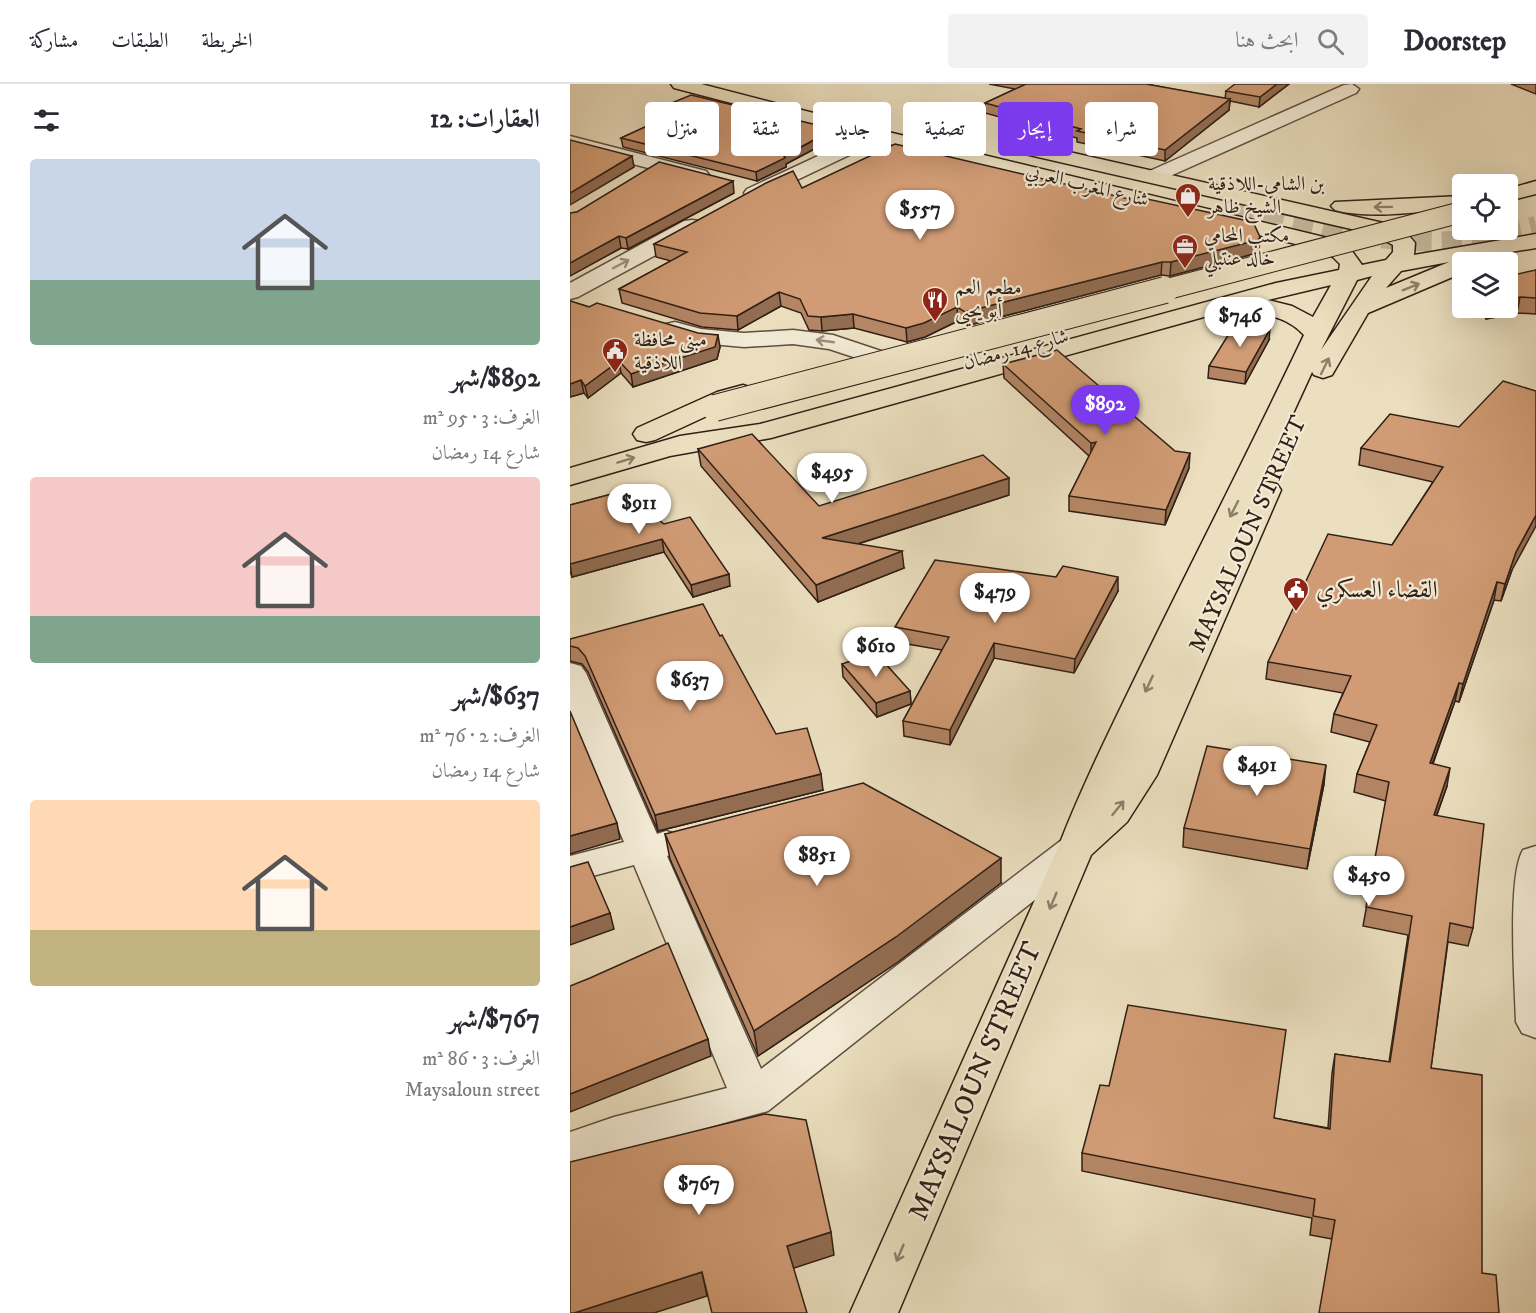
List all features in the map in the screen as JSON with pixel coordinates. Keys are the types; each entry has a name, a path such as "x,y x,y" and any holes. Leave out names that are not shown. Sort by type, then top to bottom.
{"main road":[{"name":"شارع المغرب العربي","path":"680,84 813,103"},
{"name":"شارع المغرب العربي","path":"745,92 813,114"},
{"path":"745,92 816,114 1235,208"},
{"name":"شارع المغرب العربي","path":"891,139 1320,243"},
{"name":"شارع المغرب العربي","path":"993,141 1380,229"},
{"path":"1184,184 1333,205 1385,207 1452,203"},
{"path":"1518,192 1536,187"},
{"path":"1518,197 1536,192"},
{"path":"1518,212 1536,207"},
{"path":"656,441 726,397 1271,259 1320,243 1452,210"},
{"name":"شارع 14 رمضان","path":"570,477 656,441 715,408 1452,215"},
{"path":"1261,229 1271,259"},
{"name":"MAYSALOUN STREET","path":"1076,848 1103,828 1140,775 1281,457 1327,362 1358,308 1404,253 1404,243 1396,236 1380,229"},
{"name":"شارع 14 رمضان","path":"570,456 750,422 1452,231"},
{"path":"1518,235 1536,240"},
{"path":"656,441 762,432 1229,302 1394,265 1536,240"},
{"path":"1320,243 1347,257 1351,269 1347,275"},
{"path":"1484,252 1488,250"},
{"path":"1358,308 1452,268"},
{"name":"MAYSALOUN STREET","path":"874,1313 1076,848 1094,800 1203,569 1263,451 1316,334 1347,275"},
{"path":"1229,302 1258,304 1284,311 1304,321 1316,334"}],"street":[{"path":"1152,177 1350,89"},
{"path":"570,142 713,179"},
{"path":"737,193 759,190 831,156"},
{"path":"636,177 656,165"},
{"path":"570,292 706,218"},
{"path":"657,323 700,336 744,340 793,337 833,342 881,359"},
{"path":"570,673 753,1099"},
{"path":"570,869 692,838"},
{"path":"570,1150 753,1099 1076,848"},
{"path":"1536,859 1533,897 1536,1022"}],"building":[{"path":"1026,84 1146,84 1230,99 1165,150 1158,148 1158,102 1085,102 1085,133 1077,131 1081,129 1073,127 1073,102 998,102 998,107 986,103"},
{"path":"1235,84 1277,84 1260,97 1226,91"},
{"path":"691,95 731,105 731,156 784,156 785,158 756,172 692,156 719,156 719,102 674,102"},
{"path":"801,121 813,124 813,140 801,147"},
{"path":"645,127 645,144 621,138"},
{"path":"570,140 632,156 570,193"},
{"path":"895,144 903,146 903,156 946,156 1133,200 1138,197 1253,222 1260,237 1258,240 965,312 957,307 924,323 906,328 853,314 808,316 800,299 779,292 737,316 700,313 619,289 687,252 654,244 766,183 793,171 802,188 870,156 891,156 891,146"},
{"path":"659,162 733,181 626,238 619,236 570,263 570,213 577,212"},
{"path":"1536,270 1536,298 1518,298 1518,274"},
{"path":"570,301 589,307 597,303 698,333 718,335 715,347 631,374 619,361 585,386 581,380 570,384"},
{"path":"1235,324 1270,329 1246,372 1209,366"},
{"path":"1057,350 1175,451 1190,453 1166,510 1069,496 1096,442 1091,443 1003,364"},
{"path":"1503,381 1536,391 1536,515 1516,552 1505,584 1497,582 1463,684 1459,683 1430,763 1450,768 1434,815 1484,824 1473,928 1450,923 1431,1068 1482,1075 1482,1273 1496,1275 1499,1313 1319,1313 1335,1220 1313,1216 1315,1199 1082,1153 1100,1085 1109,1086 1128,1005 1286,1030 1274,1118 1330,1129 1335,1054 1390,1062 1412,916 1366,907 1389,782 1357,774 1377,725 1334,714 1351,676 1268,662 1328,534 1392,545 1443,467 1361,448 1390,414 1459,427"},
{"path":"752,434 819,506 983,455 1009,478 822,538 902,551 816,585 698,449"},
{"path":"623,491 664,524 690,517 729,574 691,585 662,539 570,564 570,505"},
{"path":"935,560 1056,577 1063,566 1118,577 1075,659 994,643 950,730 903,721 949,637 895,627"},
{"path":"703,604 776,734 807,728 821,774 655,815 585,656 578,648 570,646 570,639"},
{"path":"875,652 910,691 876,703 842,664"},
{"path":"570,711 617,823 570,836"},
{"path":"1207,746 1326,765 1310,849 1184,828"},
{"path":"863,783 1001,858 896,937 754,1031 665,834"},
{"path":"588,862 610,913 570,927 570,867"},
{"path":"668,943 708,1039 570,1094 570,986"},
{"path":"765,1114 806,1120 831,1232 787,1246 807,1313 712,1313 702,1272 570,1313 570,1162"}],"tunnel":[{"path":"1235,208 1343,232 1398,240 1464,240 1536,226"}],"place":[{"name":"بن الشامي-اللاذقية الشيخ ظاهر","path":"1188,219"},
{"name":"مكتب المحامي خالد عنتبلي","path":"1185,270"},
{"name":"مطعم العم أبو يحيى","path":"935,323"},
{"name":"مبنى محافظة اللاذقية","path":"615,374"},
{"name":"القضاء العسكري","path":"1296,613"}]}
